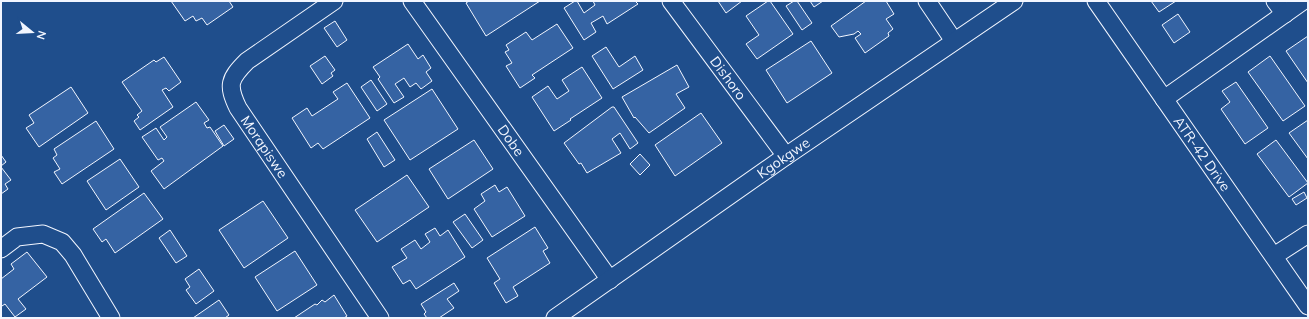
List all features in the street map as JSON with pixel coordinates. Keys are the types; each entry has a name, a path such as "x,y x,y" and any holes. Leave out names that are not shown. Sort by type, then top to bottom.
{"street":[{"name":"Morapiswe","path":"334,1 247,61 237,71 230,84 232,96 238,108 380,318"},
{"name":"Dobe","path":"412,1 610,280"},
{"name":"Dishoro","path":"671,1 786,156"},
{"path":"927,1 954,41"},
{"name":"Kgokgwe","path":"556,318 786,156 1014,1"},
{"name":"ATR-42 Drive","path":"1096,1 1308,306"},
{"path":"1164,99 1280,7 1304,1"},
{"path":"1,249 17,237 30,235 43,234 62,242 73,255 111,318"},
{"path":"1274,256 1308,234"}],"building":[{"path":"171,1 229,1 233,7 207,25 202,18 196,21 193,16 185,21"},
{"path":"469,1 540,1 486,36 466,3"},
{"path":"577,1 584,13 595,5 593,1 635,1 638,4 607,24 603,16 591,23 596,32 584,40 564,8"},
{"path":"718,1 742,1 726,13"},
{"path":"770,1 793,34 757,59 746,44 759,35 746,16"},
{"path":"794,1 797,1 812,23 802,30 786,6"},
{"path":"810,1 823,1 814,7"},
{"path":"866,1 886,1 894,14 886,19 893,29 888,33 889,36 865,53 855,38 861,34 858,31 854,34 839,37 831,26"},
{"path":"1151,1 1176,1 1159,12"},
{"path":"1178,14 1190,32 1174,43 1162,25"},
{"path":"335,21 347,40 337,47 324,28"},
{"path":"557,24 573,48 532,75 535,78 520,88 506,66 512,63 505,52 509,50 506,45 526,32 532,40"},
{"path":"1308,36 1308,83 1286,51"},
{"path":"811,41 832,73 787,103 766,70"},
{"path":"408,44 418,59 423,55 431,68 426,72 432,81 421,89 416,83 410,87 404,78 395,84 404,97 394,103 378,79 380,77 373,67"},
{"path":"606,47 619,67 635,56 643,70 613,89 592,56"},
{"path":"325,56 335,70 331,73 333,76 322,84 310,66"},
{"path":"1270,56 1305,106 1283,121 1248,72"},
{"path":"164,57 181,82 169,91 166,88 162,90 173,107 140,130 134,121 139,117 137,115 142,111 122,82 154,60 156,62"},
{"path":"677,65 689,87 676,94 685,108 649,133 635,117 634,118 622,97"},
{"path":"582,67 602,98 554,131 532,97 548,86 557,99 569,91 562,80"},
{"path":"371,80 387,104 377,111 361,87"},
{"path":"1236,82 1268,128 1245,144 1221,109 1230,102 1222,91"},
{"path":"347,83 370,118 323,149 318,143 311,148 292,118 307,108 312,116 338,99 333,92"},
{"path":"71,87 88,113 39,147 26,128 34,123 29,115"},
{"path":"432,89 458,129 410,160 384,120"},
{"path":"196,102 209,120 204,123 207,128 210,127 223,146 164,189 151,171 164,161 162,158 158,160 142,137 156,128 164,140 167,137 160,127"},
{"path":"614,107 638,143 630,149 620,133 612,139 621,153 587,173 581,163 579,164 564,143"},
{"path":"701,113 722,143 675,176 655,145"},
{"path":"1308,120 1308,159 1289,133"},
{"path":"96,121 114,149 62,184 54,172 60,169 53,158 57,155 54,149"},
{"path":"224,125 234,139 224,146 215,131"},
{"path":"377,132 395,160 384,167 367,139"},
{"path":"474,140 493,169 448,199 429,169"},
{"path":"1276,140 1308,183 1289,197 1257,154"},
{"path":"640,154 650,165 640,175 630,164"},
{"path":"1,155 6,162 1,166"},
{"path":"120,159 139,187 106,210 87,181"},
{"path":"1,167 11,180 5,184 8,189 1,194"},
{"path":"407,175 429,207 377,242 355,210"},
{"path":"495,185 499,192 507,187 525,216 492,237 474,209 485,201 481,194"},
{"path":"1304,192 1307,198 1296,205 1292,199"},
{"path":"144,193 163,219 115,253 106,239 102,242 93,229"},
{"path":"263,201 288,238 244,268 219,230"},
{"path":"465,214 483,240 472,248 453,222"},
{"path":"535,227 548,248 543,251 550,263 513,287 518,296 506,303 494,283 500,279 487,258"},
{"path":"435,228 440,236 448,230 465,257 416,289 410,280 403,284 392,267 407,258 401,249 415,240 421,249 430,242 425,234"},
{"path":"170,230 187,256 176,263 159,238"},
{"path":"295,251 317,285 277,311 255,277"},
{"path":"27,252 47,277 18,299 26,309 15,317 5,304 2,306 1,304 1,279 14,269 11,264"},
{"path":"199,269 214,291 196,304 186,290 190,287 185,279"},
{"path":"454,283 459,291 447,299 454,308 439,318 427,318 424,314 426,312 421,304"},
{"path":"334,295 347,316 344,318 294,318 315,304 317,305 322,300 325,302"},
{"path":"219,300 229,315 225,318 193,318"}]}
